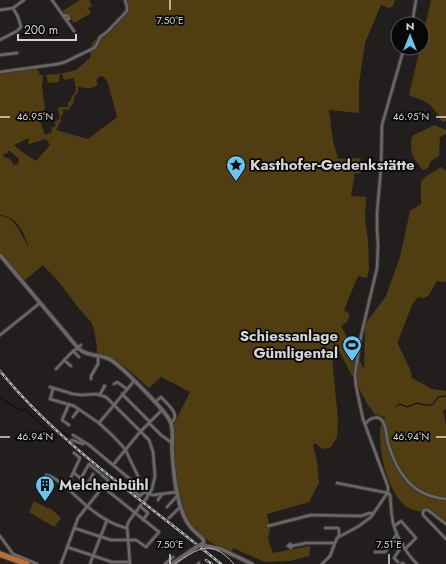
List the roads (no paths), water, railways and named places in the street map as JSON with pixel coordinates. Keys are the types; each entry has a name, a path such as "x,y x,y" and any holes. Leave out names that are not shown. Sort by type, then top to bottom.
{"highway":[{"path":"0,555 21,564"},
{"path":"0,555 27,564"}],"street":[{"path":"0,10 13,8 24,0"},
{"path":"52,0 74,31"},
{"path":"0,72 58,64 94,48 100,37 107,32 126,12 127,6 124,0"},
{"path":"413,16 416,0"},
{"path":"0,40 17,31 21,27 13,8"},
{"path":"0,56 17,53"},
{"path":"402,56 382,125 381,172 377,221 377,268 362,329 356,366 356,386 363,419 366,423 367,431 388,487 392,518 397,534 416,564"},
{"path":"0,255 78,348 87,354 112,361 134,380 155,402 171,423 180,506 189,525 204,540 201,545 172,564"},
{"path":"0,335 40,303"},
{"path":"56,368 82,345"},
{"path":"73,352 79,357"},
{"path":"91,379 91,376 98,364 98,356"},
{"path":"64,360 71,366"},
{"path":"99,423 134,380"},
{"path":"114,384 117,382 127,389"},
{"path":"100,394 104,386"},
{"path":"144,502 155,478 154,456 149,440 106,397 100,394 77,395 52,388 50,399 70,404 79,409 99,423 126,450 147,493"},
{"path":"122,394 161,435 172,443"},
{"path":"155,402 161,397 173,410 175,419 171,423"},
{"path":"69,425 62,420 70,404"},
{"path":"73,417 79,409"},
{"path":"112,465 140,432 160,412"},
{"path":"366,423 369,419 374,417 383,421 389,446 400,471 407,482 430,496 446,499"},
{"path":"73,435 92,448 147,493"},
{"path":"72,440 92,448"},
{"path":"66,488 80,458 74,453"},
{"path":"61,564 79,516 108,480 89,464 81,478"},
{"path":"74,473 98,492"},
{"path":"88,484 93,474"},
{"path":"46,475 57,479 87,506 107,520 126,528"},
{"path":"337,483 388,493"},
{"path":"136,484 131,489 140,496 147,493 178,493"},
{"path":"74,528 114,540 136,540 146,547 159,532 103,487"},
{"path":"167,507 178,493"},
{"path":"322,564 330,556 334,543 339,536 362,524 373,514 388,493"},
{"path":"158,500 162,494"},
{"path":"67,547 112,562 130,563 126,528 141,506 148,513 143,520"},
{"path":"169,518 180,506"},
{"path":"171,510 174,513"},
{"path":"446,524 428,510 424,510 423,515 446,539"},
{"path":"268,526 311,515 360,516 370,513 373,514"},
{"path":"90,564 107,520"},
{"path":"396,525 401,521 416,538 406,548"},
{"path":"325,528 339,529 339,536"},
{"path":"375,552 385,552 397,534"},
{"path":"0,536 13,554 37,564"},
{"path":"292,546 306,543 334,543"},
{"path":"398,562 394,558 403,544"},
{"path":"201,545 221,549 252,564"},
{"path":"165,564 173,557"}],"waterway":[{"path":"396,406 400,404 407,407 417,403 432,405 438,397 446,396"},
{"path":"0,398 21,410 26,410 57,438"},
{"path":"63,433 72,437"}],"tram line":[{"path":"175,564 191,553 205,548 219,551 234,564"}],"railway":[{"path":"0,371 24,399 77,449 221,564"},
{"path":"206,560 212,564"}],"place":[{"name":"Kasthofer-Gedenkstätte","path":"236,182"},
{"name":"Schiessanlage Gümligental","path":"352,362"},
{"name":"Melchenbühl","path":"45,502"}]}
